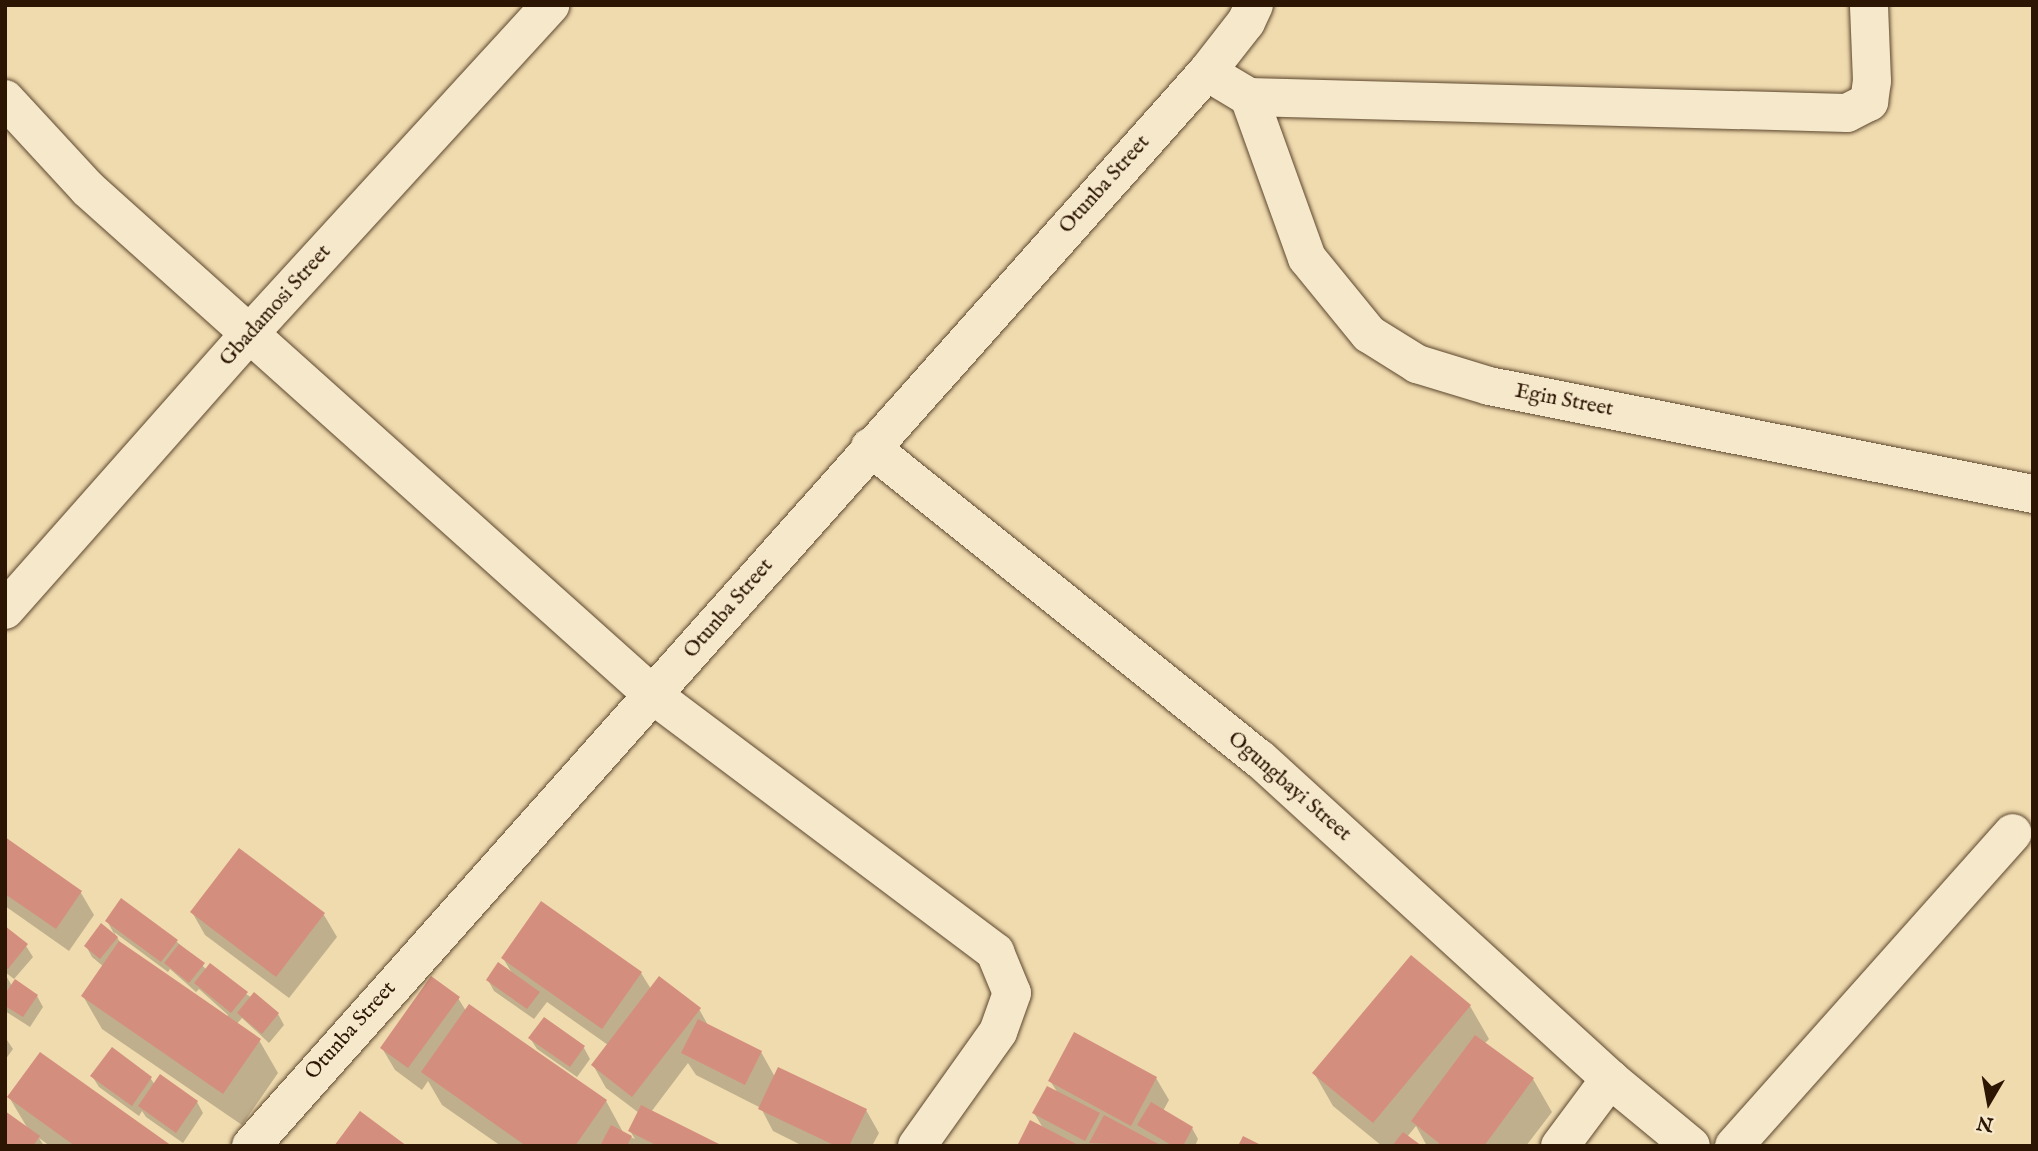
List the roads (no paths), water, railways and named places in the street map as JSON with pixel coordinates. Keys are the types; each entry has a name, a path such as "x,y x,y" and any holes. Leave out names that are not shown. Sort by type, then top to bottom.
{"street":[{"name":"Gbadamosi Street","path":"5,610 249,334 550,5"},
{"name":"Otunba Street","path":"251,1146 870,447 1207,72 1246,22 1254,5"},
{"path":"1207,72 1249,97 1847,113 1869,102 1872,81 1869,5"},
{"name":"Egin Street","path":"1249,97 1307,258 1369,334 1417,363 1489,386 2033,494"},
{"path":"5,99 88,190 653,695 995,952 1012,993 998,1032 916,1146"},
{"name":"Ogungbayi Street","path":"870,447 1260,759 1610,1079 1691,1146"},
{"path":"1734,1146 2013,833"},
{"path":"1560,1146 1610,1079"}]}
